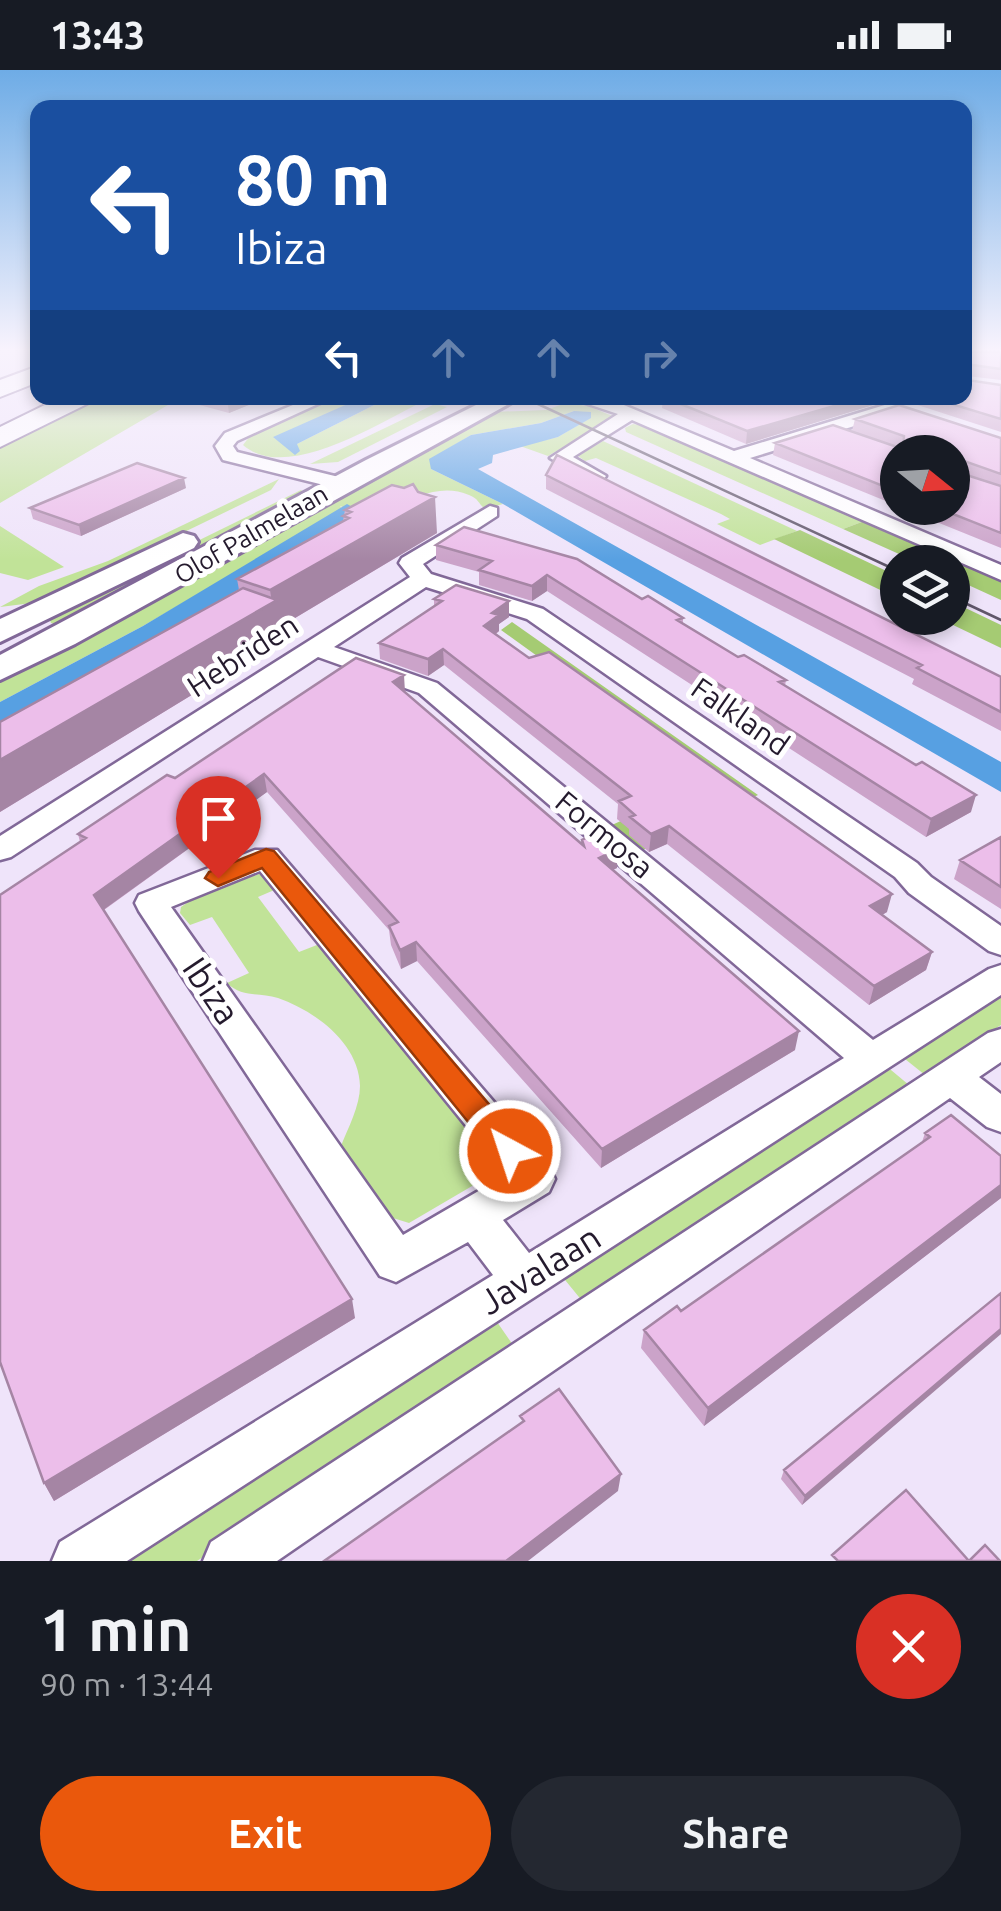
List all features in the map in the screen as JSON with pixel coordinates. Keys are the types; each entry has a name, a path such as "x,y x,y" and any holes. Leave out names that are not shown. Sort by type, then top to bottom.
{"main road":[{"path":"0,438 32,422"}],"street":[{"path":"267,422 231,437 224,446 230,456 327,480"},
{"name":"Olof Palmelaan","path":"6,644 165,582 327,480 432,422"},
{"name":"Olof Palmelaan","path":"327,480 455,422"},
{"path":"618,422 559,458 618,487"},
{"path":"652,422 1001,573"},
{"path":"734,457 864,422"},
{"path":"423,580 410,563 490,512"},
{"name":"Hebriden","path":"0,850 423,580"},
{"name":"Falkland","path":"423,580 535,614 906,870 920,885 1001,943"},
{"name":"Formosa","path":"315,648 428,688 872,1060"},
{"name":"Ibiza","path":"266,857 534,1179 474,1216 396,1262 151,903 266,857"},
{"name":"Javalaan","path":"79,1561 1001,978"},
{"path":"230,1561 1001,1043"},
{"path":"952,1078 1001,1116"},
{"path":"474,1216 524,1281"}],"green space":[{"path":"43,422 140,422 0,503 0,444"},
{"path":"283,422 310,422 274,438 297,444 341,422 384,422 336,444 285,457 262,455 243,445 250,436"},
{"path":"398,422 418,422 338,462 310,464"},
{"path":"474,422 545,422 471,435 453,446 431,469 503,504 485,509 469,495 452,491 418,496 340,544 366,516 340,506 343,510 143,626 0,702 0,675"},
{"path":"584,422 607,422 548,456 520,446 558,437"},
{"path":"633,424 659,429 867,520 843,529 626,432 625,428"},
{"path":"603,441 797,531 760,545 717,524 730,519 721,514 596,458 585,461 578,456"},
{"path":"279,479 271,490 40,602 0,607 39,586 108,561"},
{"path":"301,490 307,494 205,545 171,573 57,625 51,623 49,618 55,611"},
{"path":"867,520 925,545 880,546 843,529"},
{"path":"0,526 64,567 28,580 0,573"},
{"path":"800,530 880,568 880,590 774,539"},
{"path":"970,565 1001,578 1001,600 970,586"},
{"path":"970,610 1001,625 1001,648 970,633"},
{"path":"512,622 758,795 643,850 612,825 709,780 501,630"},
{"path":"259,874 268,876 279,888 258,897 299,952 322,943 496,1159 496,1172 409,1223 393,1218 341,1146 356,1109 360,1086 358,1070 343,1043 320,1020 292,1004 233,988 227,983 249,973 212,917 190,925 180,913 181,907 200,894"},
{"path":"1001,992 1001,1025 925,1075 900,1055"},
{"path":"885,1065 909,1085 583,1302 561,1275"},
{"path":"495,1319 515,1348 197,1561 117,1561"}],"water":[{"path":"308,422 341,422 297,444 300,451 295,455 273,437"},
{"path":"585,422 558,437 493,455 492,463 478,469 1001,762 1001,792 503,504 431,469 429,459 471,435 541,423"},
{"path":"347,504 367,515 0,728 0,702 143,626"}],"building":[{"path":"724,422 780,422 747,431"},
{"path":"862,422 950,422 1001,438 1001,474 970,463 970,435 901,435"},
{"path":"833,425 880,441 880,485 775,443"},
{"path":"557,455 880,616 880,635 917,635 1001,677 1001,712 917,668 922,665 546,475"},
{"path":"137,463 184,478 79,525 30,508"},
{"path":"970,476 1001,486 1001,533 970,521"},
{"path":"413,484 418,492 435,497 270,590 237,579 349,518 343,516 351,512 345,510 392,485 404,488"},
{"path":"464,527 577,559 642,599 648,596 683,618 677,620 786,680 779,682 916,765 922,762 976,795 931,819 547,575 532,586 479,570 492,561 436,545"},
{"path":"456,585 509,601 492,613 499,615 484,626 529,658 549,652 892,894 870,906 932,952 874,986 669,826 651,834 630,817 635,815 619,801 631,796 443,649 428,659 379,643 442,601 434,599"},
{"path":"243,588 277,600 0,760 0,722"},
{"path":"356,658 404,675 393,682 584,846 582,840 598,832 618,849 599,858 799,1031 602,1149 416,942 400,950 389,926 398,922 264,774 94,895 352,1299 44,1483 0,1362 0,895 86,838 78,834 167,775 175,778"},
{"path":"1001,837 1001,887 960,860"},
{"path":"951,1115 1001,1156 1001,1185 708,1408 644,1330 677,1306 681,1311 930,1137 925,1133"},
{"path":"1001,1293 1001,1329 805,1496 784,1470"},
{"path":"559,1389 621,1474 506,1561 324,1561 524,1421 520,1416"},
{"path":"906,1490 969,1561 838,1561 832,1555"},
{"path":"985,1545 1000,1561 969,1561"}],"tram line":[{"path":"576,422 880,563"},
{"path":"970,605 1001,620"}],"route":[{"path":"218,878 266,857 510,1151"}]}
